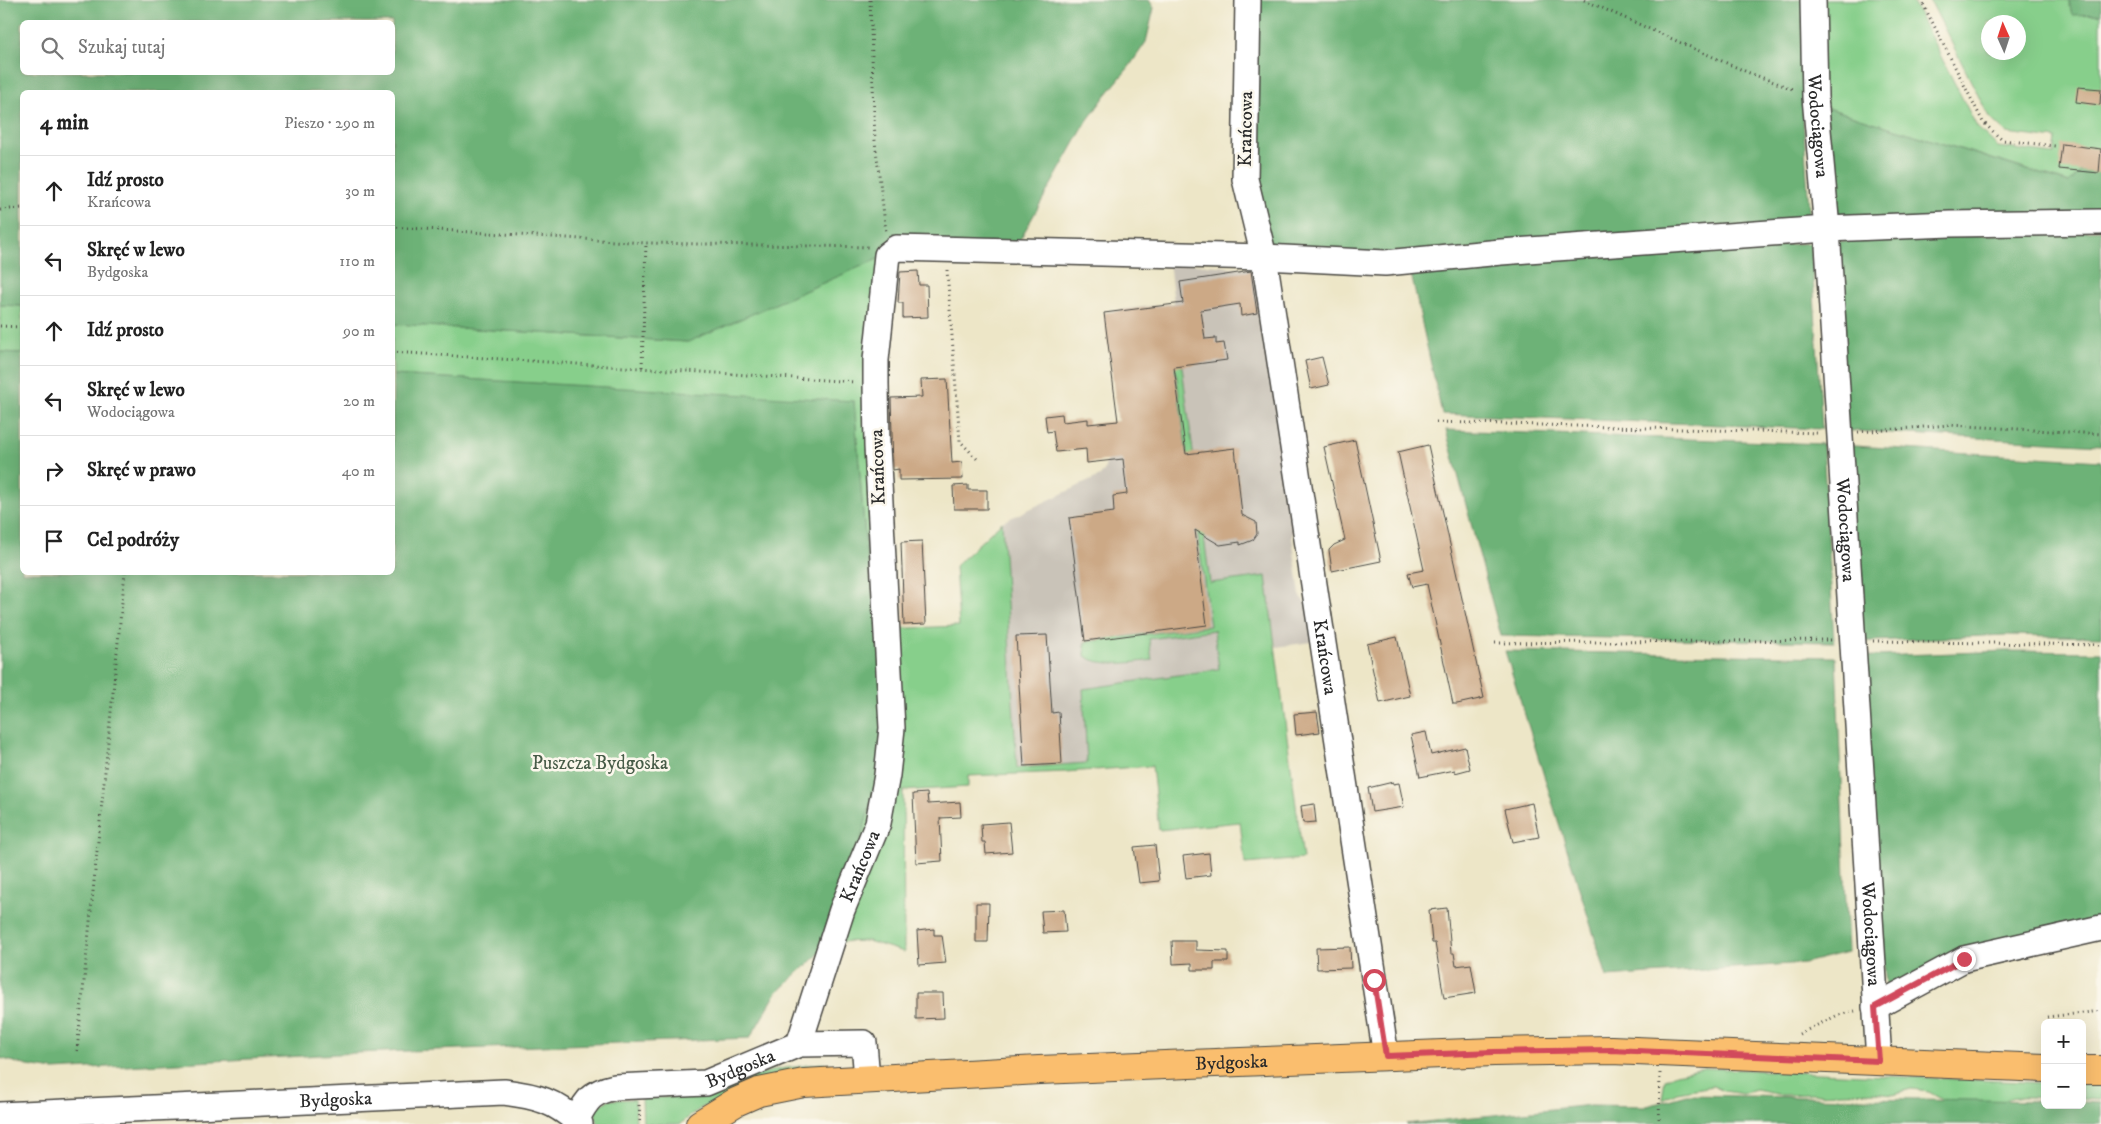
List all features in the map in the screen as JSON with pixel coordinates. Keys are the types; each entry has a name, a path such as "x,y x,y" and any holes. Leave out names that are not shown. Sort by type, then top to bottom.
{"main road":[{"name":"Bydgoska","path":"700,1124 736,1102 759,1092 804,1082 1386,1056 1494,1052 1660,1052 2041,1068"},
{"path":"2086,1070 2101,1070"}],"street":[{"name":"Krańcowa","path":"1248,0 1245,179 1264,257 1386,1056"},
{"name":"Wodociągowa","path":"1813,0 1815,97 1827,229 1838,434 1879,1061"},
{"path":"887,251 896,248 945,249 1264,257 1385,263 1501,252 1827,229 1950,224 2101,222"},
{"name":"Krańcowa","path":"799,1044 842,910 878,823 887,775 892,728 877,446 876,360 887,251"},
{"path":"1875,1007 1964,959 2101,928"},
{"path":"799,1044 864,1043 867,1078"},
{"name":"Bydgoska","path":"0,1115 504,1092 535,1096 558,1105 578,1122 588,1098 600,1090 615,1086 706,1083 799,1044"}],"path":[{"path":"395,227 646,244 887,251 875,141 870,0"},
{"path":"1584,0 1747,72 1815,97"},
{"path":"1921,0 1983,122 2002,140 2055,146"},
{"path":"0,210 20,208"},
{"path":"642,367 646,244"},
{"path":"945,249 960,441 977,460"},
{"path":"0,326 20,327"},
{"path":"395,352 642,367 876,384"},
{"path":"1436,422 1838,434 1950,425 2101,434"},
{"path":"77,1051 125,575"},
{"path":"1495,643 1852,640 2101,645"},
{"path":"1799,1034 1838,1015 1875,1007"},
{"path":"2047,1016 2101,1011"},
{"path":"1659,1124 1660,1052"}],"shaded area":[{"path":"1169,262 1257,269 1299,524 1292,536 1300,595 1313,613 1318,641 1276,647 1266,577 1239,818 1159,830 1152,766 1018,774 1002,522 1100,476 1104,471 1107,460 1122,458 1105,312 1174,303"}],"green space":[{"path":"0,0 1149,0 1154,8 1146,42 1087,121 1018,243 887,255 688,342 395,324 395,90 20,90 20,306 0,305"},
{"path":"1256,0 1805,0 1803,116 1810,227 1384,256 1264,246 1252,178"},
{"path":"1818,0 1912,0 1977,127 1998,147 2054,154 2056,139 2006,133 1989,117 1930,0 2069,0 2072,14 2101,14 2101,150 2070,183 1818,105"},
{"path":"2069,0 2101,0 2101,14 2072,15"},
{"path":"1818,105 2069,183 2101,150 2101,215 1825,226"},
{"path":"2101,230 2101,445 1838,430 1826,242"},
{"path":"1811,243 1822,429 1442,414 1410,269"},
{"path":"887,255 886,629 959,626 955,566 1002,522 1017,768 1087,763 1083,689 1219,669 1214,630 1149,639 1152,660 1108,663 1099,662 1085,656 1085,642 1210,626 1167,306 1174,305 1210,583 1266,576 1303,859 1245,864 1240,822 1159,830 1152,766 968,776 968,787 903,791 904,952 868,941 832,942 887,654 866,551 854,402 395,375 395,324 687,342"},
{"path":"0,305 20,306 20,353 0,352"},
{"name":"Puszcza Bydgoska","path":"0,352 20,353 20,575 395,575 395,375 854,401 866,551 887,654 892,728 832,942 777,992 750,1038 356,1053 54,1070 28,1066 0,1058"},
{"path":"1446,430 1823,444 1834,642 1501,636"},
{"path":"1838,445 2101,461 2101,637 2006,635 1850,642"},
{"path":"1505,651 1836,657 1848,952 1804,963 1607,977"},
{"path":"2007,651 2101,652 2101,923 1887,993 1851,657"},
{"path":"830,1063 832,1066 803,1070 701,1108 680,1124 643,1124 642,1098 711,1096 753,1076 779,1069"},
{"path":"1704,1068 2041,1083 2041,1098 2011,1098 2005,1100 1994,1109 1955,1106 1929,1091 1911,1089 1893,1094 1874,1092 1781,1095 1756,1090 1743,1094 1724,1091 1713,1086 1677,1092 1662,1099 1665,1079 1676,1074"},
{"path":"2086,1084 2101,1085 2101,1100 2086,1099"},
{"path":"1686,1095 2041,1101 2041,1109 2086,1109 2086,1102 2101,1103 2101,1124 1406,1124 1591,1105 1647,1106"},
{"path":"635,1099 636,1124 599,1124 596,1108 608,1100"}],"building":[{"path":"2078,87 2101,89 2100,105 2076,102"},
{"path":"2062,144 2101,149 2099,173 2059,169"},
{"path":"918,271 919,285 927,285 928,317 903,318 903,303 898,303 900,272"},
{"path":"1251,271 1257,313 1241,316 1240,304 1201,310 1205,339 1216,338 1216,344 1224,343 1227,360 1174,367 1186,454 1235,448 1242,515 1256,522 1257,534 1253,540 1240,545 1240,542 1220,545 1195,530 1207,625 1085,641 1069,518 1114,512 1113,496 1127,494 1123,459 1087,463 1086,449 1056,452 1053,431 1047,432 1045,416 1062,414 1063,422 1088,419 1088,424 1118,421 1104,313 1183,303 1180,282"},
{"path":"1322,357 1329,385 1311,389 1305,361"},
{"path":"947,379 952,463 962,462 963,479 899,480 899,469 893,470 891,398 922,397 921,380"},
{"path":"1355,440 1381,561 1332,571 1329,550 1334,545 1345,540 1324,447"},
{"path":"1428,445 1484,698 1457,704 1453,704 1427,584 1412,587 1408,573 1424,570 1398,452"},
{"path":"968,485 968,490 987,490 987,509 954,509 953,486"},
{"path":"922,541 926,624 904,625 901,542"},
{"path":"1047,635 1052,713 1059,712 1062,764 1024,766 1016,636"},
{"path":"1397,637 1410,696 1380,703 1367,644"},
{"path":"1317,712 1320,732 1296,735 1294,714"},
{"path":"1426,732 1431,755 1465,747 1470,769 1455,773 1455,770 1420,777 1411,735"},
{"path":"1393,782 1393,784 1399,783 1404,807 1372,812 1368,788"},
{"path":"927,793 928,804 960,802 961,817 940,818 942,861 916,863 913,794"},
{"path":"1532,803 1539,837 1513,842 1505,809"},
{"path":"1314,804 1316,822 1303,823 1301,806"},
{"path":"1009,822 1012,852 986,854 985,842 982,842 981,824"},
{"path":"1155,845 1159,881 1139,883 1134,847"},
{"path":"1209,853 1211,875 1186,878 1183,856"},
{"path":"976,903 989,903 988,942 976,942"},
{"path":"1447,908 1451,953 1454,953 1456,966 1471,964 1476,993 1444,998 1435,943 1432,943 1429,910"},
{"path":"1064,910 1066,932 1043,933 1041,911"},
{"path":"934,929 934,935 942,935 946,963 919,965 917,931"},
{"path":"1172,941 1196,941 1196,950 1228,951 1228,962 1214,962 1214,970 1192,970 1192,963 1173,964"},
{"path":"1350,947 1351,968 1317,969 1316,948"},
{"path":"916,993 943,993 944,1018 916,1019"}],"route":[{"path":"1374,980 1386,1056 1611,1050 1879,1061 1875,1007 1964,959"}]}
